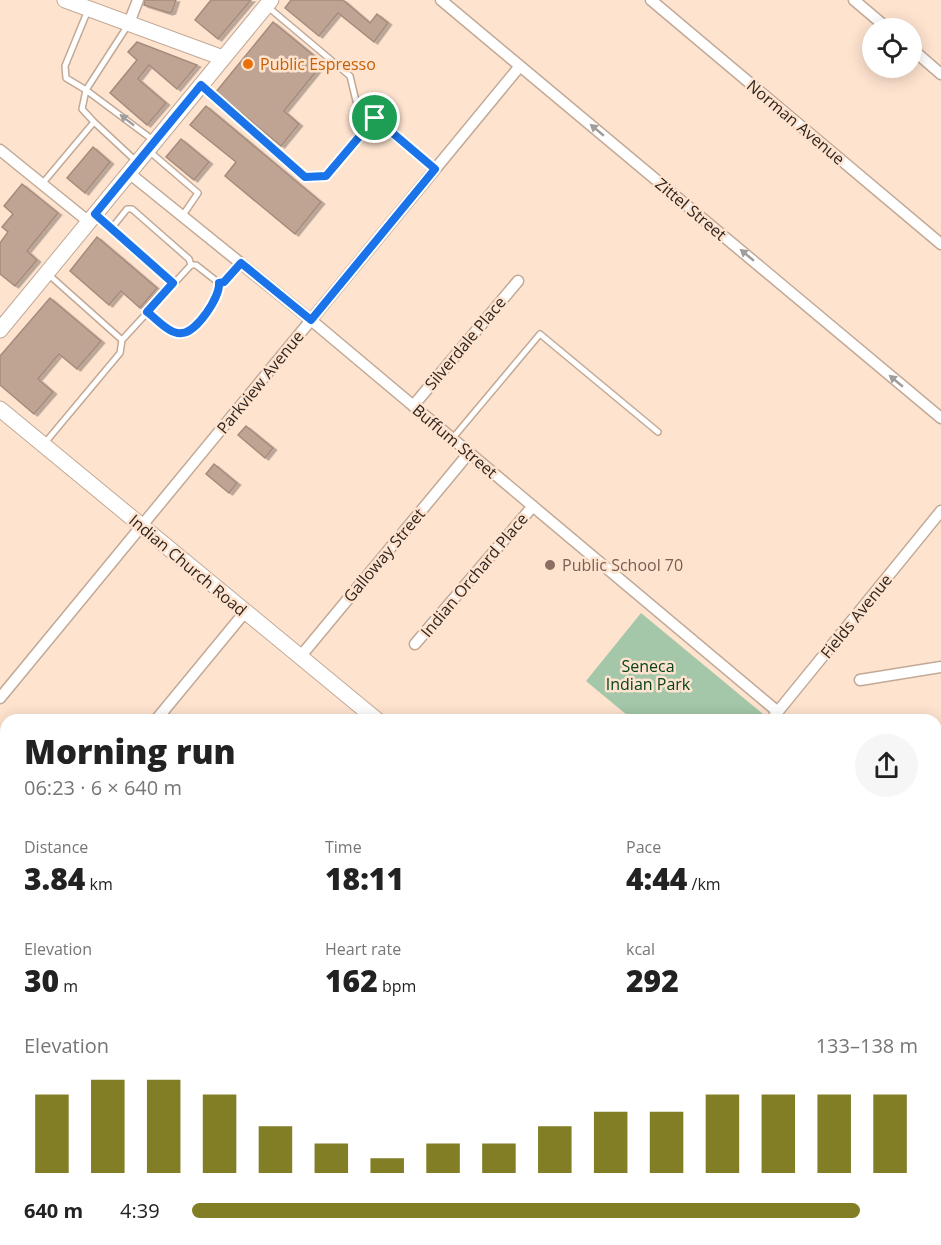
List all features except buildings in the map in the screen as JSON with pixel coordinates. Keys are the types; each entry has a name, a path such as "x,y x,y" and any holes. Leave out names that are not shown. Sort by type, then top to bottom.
{"street":[{"path":"65,0 223,58"},
{"path":"129,23 138,0"},
{"name":"Zittel Street","path":"441,0 941,418"},
{"name":"Norman Avenue","path":"651,0 941,244"},
{"path":"854,0 875,18"},
{"path":"3,321 47,273 269,3"},
{"path":"922,58 941,74"},
{"name":"Parkview Avenue","path":"0,698 520,66"},
{"path":"0,150 42,184 92,218"},
{"name":"Buffum Street","path":"133,167 182,216 453,439 773,714"},
{"name":"Silverdale Place","path":"413,406 518,281"},
{"name":"Indian Church Road","path":"0,409 370,714"},
{"name":"Galloway Street","path":"300,657 469,453"},
{"name":"Indian Orchard Place","path":"415,644 532,506"},
{"name":"Fields Avenue","path":"777,714 941,511"},
{"path":"161,714 245,612"},
{"path":"860,680 941,667"}],"lane":[{"path":"269,3 350,76 356,101 435,169"},
{"path":"89,9 65,66 66,78 99,98 198,193 182,216"},
{"path":"129,23 86,90 82,109 133,167"},
{"path":"201,85 305,177 326,176 375,118"},
{"path":"42,184 94,122"},
{"path":"111,229 127,209 132,209 189,259 191,265"},
{"path":"92,218 111,229 173,283"},
{"path":"219,283 224,282 241,263"},
{"path":"43,445 120,353 122,340 191,265"},
{"path":"147,312 172,332 182,333 191,330 220,292 219,283 196,265 191,265"},
{"path":"47,273 122,340"},
{"path":"453,439 540,334 658,432"}],"green space":[{"name":"Seneca Indian Park","path":"641,613 763,714 626,714 586,681"}],"place":[{"name":"Public Espresso","path":"248,64"},
{"name":"Public School 70","path":"550,565"}],"route":[{"path":"201,85 305,177 326,176 375,118 435,169 311,320 241,263 224,282 219,283 220,292 191,330 182,333 172,332 147,312 173,283 95,214 201,85"}]}
